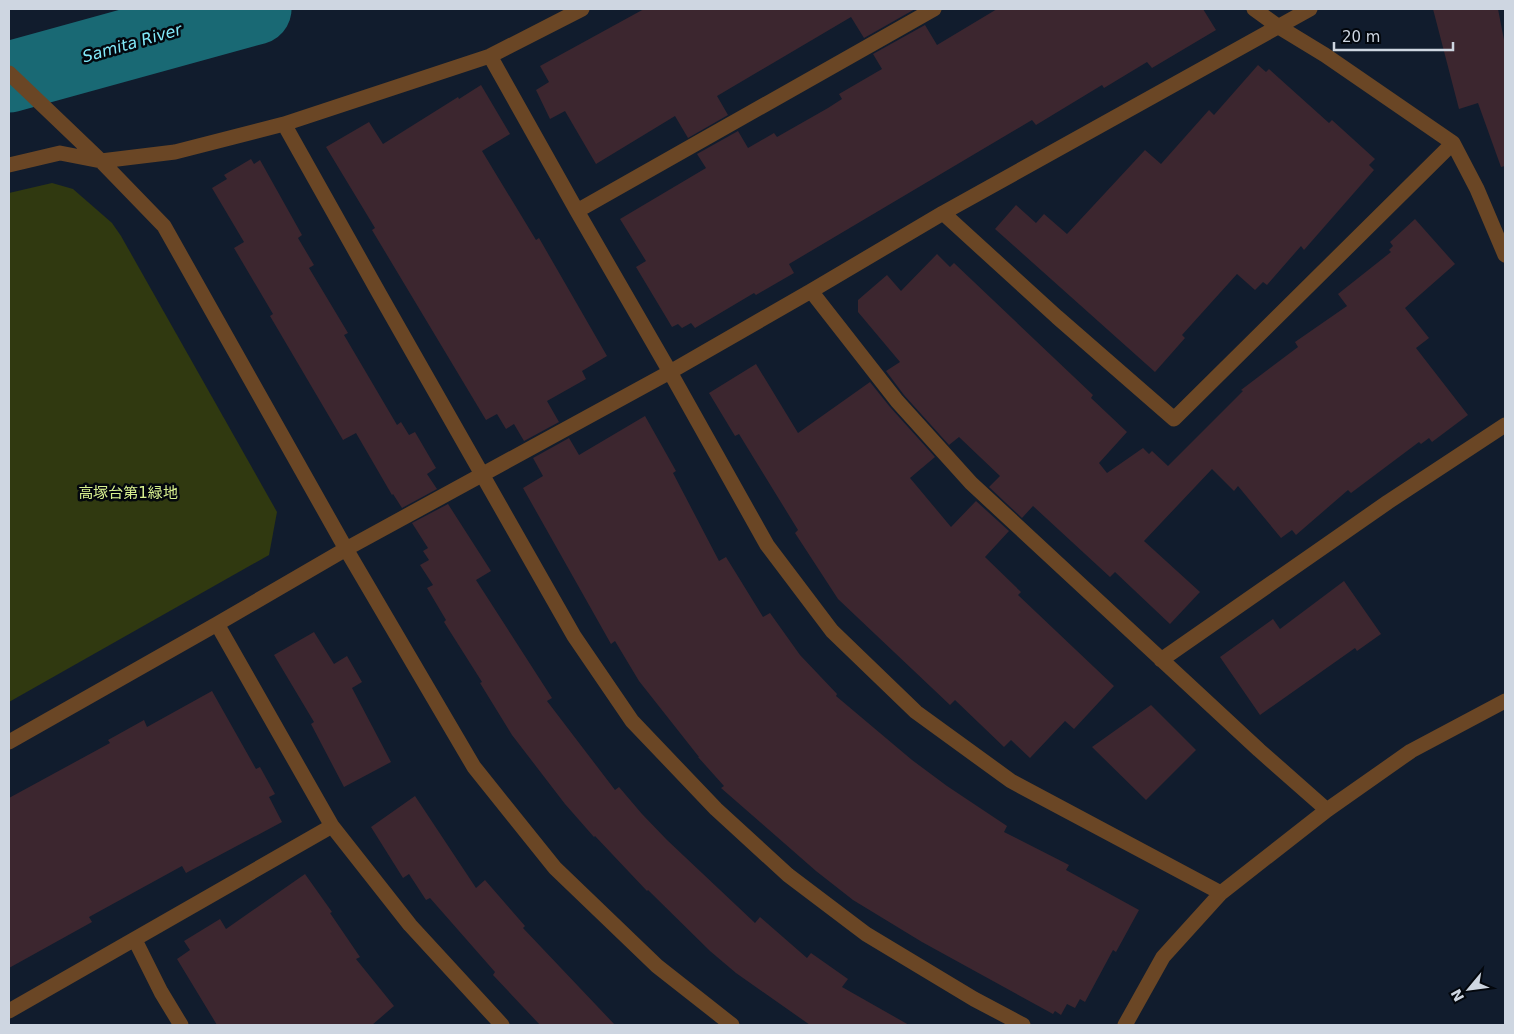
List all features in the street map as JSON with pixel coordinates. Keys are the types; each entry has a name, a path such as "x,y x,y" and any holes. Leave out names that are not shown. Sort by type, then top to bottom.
{"street":[{"path":"9,165 60,153 101,161 175,152 284,124 490,56 582,9"},
{"path":"577,211 934,9"},
{"path":"1254,9 1453,143 1478,189 1505,255"},
{"path":"9,742 346,549 670,372 943,213 1310,9"},
{"path":"490,56 767,545 832,631 916,712 1011,781 1222,892"},
{"path":"9,73 101,161 164,226 346,549 474,767 555,868 656,966 732,1025"},
{"path":"284,124 574,636 632,721 716,809 788,875 866,934 974,999 1023,1025"},
{"path":"943,213 1057,317 1174,419 1453,143"},
{"path":"812,291 897,401 971,483 1161,660 1327,810"},
{"path":"1161,660 1388,502 1505,425"},
{"path":"217,624 332,826 410,925 502,1025"},
{"path":"1125,1025 1163,957 1222,892 1327,810 1411,751 1505,701"},
{"path":"9,1011 332,826"},
{"path":"134,940 161,992 182,1025"}],"green space":[{"name":"高塚台第1緑地","path":"52,183 73,189 112,223 121,236 277,512 269,555 9,702 9,193"}],"building":[{"path":"644,9 915,9 864,38 851,17 717,96 728,115 688,138 675,116 596,164 565,111 550,119 536,90 549,82 540,66"},
{"path":"997,9 1203,9 1216,30 1152,68 1147,62 1104,88 1102,85 1036,125 1032,120 789,264 794,273 756,295 754,293 695,328 691,323 682,328 678,324 672,327 636,267 646,261 620,219 706,168 697,154 738,131 748,148 774,133 777,137 828,108 842,99 839,94 882,69 873,54 925,25 937,45"},
{"path":"1433,9 1498,9 1505,45 1505,166 1501,167 1478,103 1459,109"},
{"path":"1258,65 1266,72 1269,69 1329,123 1332,120 1375,159 1369,165 1374,170 1304,250 1301,246 1267,285 1263,282 1255,290 1237,274 1182,335 1185,338 1155,372 995,229 1016,205 1036,223 1044,214 1067,234 1145,150 1161,164 1209,110 1214,115"},
{"path":"481,85 510,134 482,151 536,240 539,238 607,356 582,371 586,379 547,401 559,422 524,441 514,424 506,429 497,414 486,420 372,230 375,228 326,147 369,122 383,144 458,97 459,99"},
{"path":"251,159 254,164 260,160 302,235 298,238 314,265 309,268 348,333 344,335 397,425 401,422 409,435 415,432 436,468 427,474 437,489 402,508 392,495 356,433 343,440 270,316 273,314 234,248 244,242 212,188 227,179 224,175"},
{"path":"1415,219 1455,264 1405,308 1429,338 1416,348 1468,415 1432,442 1429,438 1421,444 1419,442 1351,493 1348,490 1296,535 1292,530 1281,538 1238,486 1234,491 1212,469 1144,541 1200,592 1170,624 1115,572 1110,577 1033,506 1022,518 989,487 1000,476 959,437 949,445 904,395 886,371 900,362 858,312 858,300 887,275 901,291 937,254 950,267 954,263 1093,395 1091,398 1127,432 1099,463 1107,473 1143,448 1149,454 1152,451 1168,466 1243,391 1241,390 1298,347 1295,342 1347,306 1338,294 1391,252 1389,250 1393,246 1390,242"},
{"path":"756,364 798,433 870,382 935,457 910,478 951,527 976,501 1009,531 985,557 1021,592 1018,595 1114,686 1074,729 1065,721 1030,758 1011,740 1004,747 955,700 950,705 838,599 795,533 798,530 739,434 735,436 709,393"},
{"path":"645,416 676,471 673,473 719,561 726,557 763,617 770,613 800,655 837,694 836,696 912,760 1007,826 1004,832 1069,865 1066,870 1139,910 1116,952 1113,950 1085,1002 1080,999 1075,1008 1067,1004 1061,1015 1055,1011 1053,1014 922,942 853,900 816,871 721,788 724,786 698,757 639,681 615,641 611,644 523,488 543,476 533,458 569,438 579,455"},
{"path":"448,504 491,571 476,580 552,698 547,701 615,790 619,787 667,840 755,923 760,917 807,958 811,953 848,979 842,987 909,1025 810,1025 736,973 710,951 594,837 565,804 512,735 480,683 482,682 444,622 446,620 427,588 433,585 420,565 429,560 423,551 428,548 412,523"},
{"path":"1344,581 1381,634 1357,651 1355,648 1260,715 1220,657 1273,619 1280,629"},
{"path":"314,632 334,664 347,656 362,682 352,688 391,762 344,787 311,724 314,722 274,655"},
{"path":"212,691 256,769 260,767 275,794 269,797 282,822 186,873 182,866 89,917 92,922 9,968 9,798 110,743 108,740 144,720 147,727"},
{"path":"1151,705 1196,750 1146,800 1092,747"},
{"path":"415,796 476,888 485,880 525,926 523,928 615,1025 540,1025 493,975 495,972 430,898 426,900 409,874 403,878 371,827"},
{"path":"305,874 332,912 330,913 360,957 356,959 394,1006 372,1025 217,1025 177,959 190,950 184,941 220,919 226,929"}],"waterway":[{"name":"Samita River","path":"9,77 256,9"}]}
